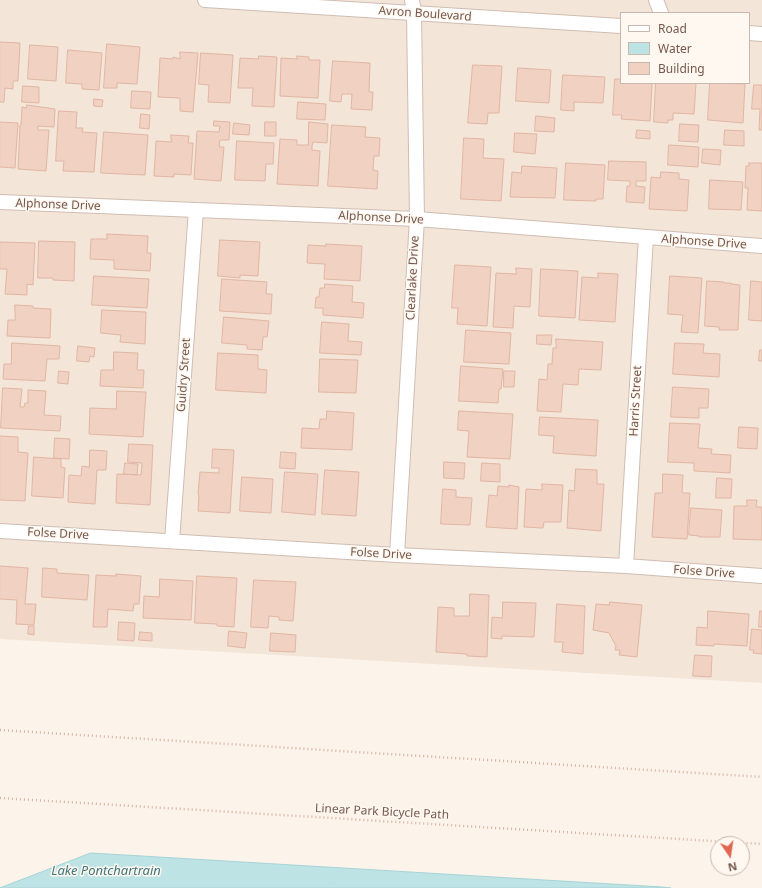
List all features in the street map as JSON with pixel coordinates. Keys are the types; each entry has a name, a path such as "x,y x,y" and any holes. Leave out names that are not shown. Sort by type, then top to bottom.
{"street":[{"name":"Avron Boulevard","path":"205,0 413,6 620,26"},
{"path":"656,0 661,12"},
{"name":"Clearlake Drive","path":"397,555 416,219 413,6"},
{"path":"750,33 762,34"},
{"name":"Alphonse Drive","path":"0,202 416,219 762,246"},
{"name":"Guidry Street","path":"172,541 196,210"},
{"name":"Harris Street","path":"626,566 646,237"},
{"name":"Folse Drive","path":"0,531 397,555 626,566 762,576"}],"path":[{"path":"0,730 762,777"},
{"name":"Linear Park Bicycle Path","path":"0,798 762,844"}],"shaded area":[{"path":"0,0 762,0 762,683 0,639"}],"water":[{"name":"Lake Pontchartrain","path":"91,853 662,887 671,888 0,888"}],"building":[{"path":"0,42 20,43 18,81 13,81 13,89 5,88 4,102 0,102"},
{"path":"107,44 140,47 137,84 117,83 117,88 104,88"},
{"path":"30,45 58,47 56,81 28,79"},
{"path":"68,50 102,53 99,90 82,89 82,84 66,83"},
{"path":"180,52 198,53 193,112 180,111 180,98 158,97 160,58 173,59 173,57 180,59"},
{"path":"201,53 233,55 230,103 208,102 209,85 199,84"},
{"path":"259,56 277,57 274,107 252,106 253,88 238,88 240,58 258,59"},
{"path":"297,56 309,57 309,60 320,60 318,98 280,96 281,58 297,59"},
{"path":"333,61 370,63 369,92 373,92 372,110 351,109 352,94 342,94 341,102 330,101"},
{"path":"473,65 502,66 499,113 488,113 487,124 468,123"},
{"path":"518,68 551,70 549,103 516,101"},
{"path":"563,75 605,77 603,103 574,102 574,111 561,110"},
{"path":"615,79 620,79 620,84 652,84 650,121 621,119 622,115 613,115"},
{"path":"656,84 696,84 694,114 673,113 673,120 668,120 668,123 654,122"},
{"path":"710,84 745,84 743,123 708,120"},
{"path":"754,85 762,85 762,130 759,130 760,109 752,109"},
{"path":"23,86 39,87 39,103 22,102"},
{"path":"132,91 151,92 150,109 131,108"},
{"path":"94,99 103,100 102,107 94,106"},
{"path":"298,102 326,104 325,120 297,119"},
{"path":"27,105 55,109 54,127 38,126 38,130 49,130 46,171 18,169 22,107 26,108"},
{"path":"59,111 77,112 76,128 83,128 82,132 97,133 94,172 63,171 64,161 56,161"},
{"path":"141,114 150,115 149,129 140,128"},
{"path":"536,116 555,118 554,132 535,131"},
{"path":"214,121 230,122 229,140 220,140 219,147 224,147 221,181 194,179 197,131 219,132 220,126 214,126"},
{"path":"0,122 18,123 15,168 0,167"},
{"path":"265,122 276,122 276,136 265,136"},
{"path":"309,122 328,124 327,143 313,142 312,146 312,150 320,151 318,186 277,184 280,139 297,140 297,145 308,145"},
{"path":"234,123 250,125 249,135 233,134"},
{"path":"680,124 699,125 698,142 679,141"},
{"path":"332,125 366,127 365,137 380,138 379,156 374,156 373,170 378,171 377,189 328,186"},
{"path":"637,130 650,131 650,139 636,138"},
{"path":"725,130 744,131 744,146 724,145"},
{"path":"104,132 148,135 145,175 101,173"},
{"path":"515,133 537,134 535,154 514,152"},
{"path":"171,135 189,136 188,143 193,143 191,175 174,174 174,177 154,176 156,141 171,142"},
{"path":"464,138 484,139 483,158 504,159 501,201 461,199"},
{"path":"237,141 274,143 273,164 266,164 265,181 235,180"},
{"path":"669,145 699,147 698,167 668,165"},
{"path":"703,149 721,150 720,165 702,163"},
{"path":"609,161 646,162 646,181 636,181 636,186 645,187 644,203 626,202 627,186 630,186 630,181 608,180"},
{"path":"566,163 605,165 603,199 596,199 596,201 564,200"},
{"path":"749,163 762,163 762,211 747,210 748,188 745,188 746,166 749,166"},
{"path":"522,166 557,168 555,198 510,197 512,172 521,173"},
{"path":"661,172 679,173 679,179 689,180 687,211 649,209 651,177 660,178"},
{"path":"710,180 743,182 741,210 709,209"},
{"path":"107,234 148,236 147,253 151,253 150,271 114,269 114,260 90,259 91,239 107,239"},
{"path":"220,240 260,242 258,276 240,275 240,278 218,276"},
{"path":"39,241 75,242 74,281 53,280 53,278 38,278"},
{"path":"0,242 35,243 33,285 27,284 27,295 5,294 7,269 0,269"},
{"path":"326,244 362,246 360,281 324,279 325,264 307,263 308,245 326,246"},
{"path":"455,265 491,267 487,326 457,324 458,308 452,308"},
{"path":"516,268 532,269 530,307 514,306 513,328 493,327 496,273 516,274"},
{"path":"541,269 578,271 575,318 539,316"},
{"path":"598,273 618,274 615,322 579,320 582,277 598,278"},
{"path":"94,276 149,279 147,308 92,305"},
{"path":"670,276 702,278 698,333 681,332 683,315 668,314"},
{"path":"222,279 267,282 266,294 272,294 271,314 220,311"},
{"path":"707,281 740,285 738,330 719,330 719,327 705,326"},
{"path":"751,281 762,282 762,321 749,320"},
{"path":"325,284 353,286 352,302 364,303 363,318 323,315 323,308 315,308 316,297 319,297 320,288 324,288"},
{"path":"15,305 51,309 50,338 7,336 8,320 15,320"},
{"path":"102,310 146,312 145,344 120,342 121,335 101,333"},
{"path":"224,317 269,321 267,337 263,337 262,350 247,349 247,345 222,343"},
{"path":"322,322 349,324 348,341 362,342 361,355 320,353"},
{"path":"466,330 511,333 509,364 464,362"},
{"path":"537,335 552,335 551,345 537,344"},
{"path":"556,339 603,342 601,370 579,369 578,385 563,384 561,412 537,411 539,379 547,380 548,364 552,364 553,348 556,348"},
{"path":"12,343 60,346 59,359 47,359 45,381 3,379 4,364 11,364"},
{"path":"675,343 704,344 703,353 720,354 719,377 673,374"},
{"path":"78,346 95,348 94,357 90,356 89,362 77,361"},
{"path":"760,350 762,350 762,361 759,361"},
{"path":"114,352 138,353 137,370 144,370 143,388 100,386 101,370 113,370"},
{"path":"218,353 258,355 258,369 267,370 266,393 216,390"},
{"path":"320,359 358,360 356,393 319,392"},
{"path":"461,366 503,369 498,403 459,401"},
{"path":"59,371 69,372 68,384 58,383"},
{"path":"504,371 515,371 514,387 504,387"},
{"path":"673,387 709,389 708,408 699,408 699,418 671,417"},
{"path":"3,388 22,389 20,407 24,407 25,403 28,403 28,390 46,391 44,415 61,416 60,431 1,428"},
{"path":"117,391 146,392 143,437 89,434 90,408 116,409"},
{"path":"327,411 354,413 352,450 301,448 302,428 319,429 320,419 326,419"},
{"path":"459,411 513,414 510,459 467,457 469,431 458,430"},
{"path":"540,417 598,420 596,456 553,453 554,436 539,435"},
{"path":"670,423 700,424 698,448 712,449 711,454 731,455 730,473 694,471 694,463 668,462"},
{"path":"739,427 758,428 757,449 738,448"},
{"path":"0,436 18,437 18,452 28,453 25,501 0,500"},
{"path":"55,438 70,439 69,459 54,458"},
{"path":"129,444 153,445 150,505 116,503 117,474 141,475 142,463 128,462"},
{"path":"213,449 234,450 230,513 198,511 200,472 219,473 219,468 212,468"},
{"path":"90,450 107,451 106,470 97,470 95,504 68,502 69,475 81,476 82,466 89,467"},
{"path":"281,452 296,453 295,469 280,468"},
{"path":"34,457 61,459 61,467 65,468 63,498 32,496"},
{"path":"444,462 465,463 464,479 444,478"},
{"path":"125,463 138,464 137,475 124,474"},
{"path":"482,463 500,464 500,482 481,481"},
{"path":"576,469 597,470 597,484 604,484 601,531 567,528 569,490 574,491"},
{"path":"325,470 359,472 356,516 322,514"},
{"path":"285,472 318,474 315,515 282,512"},
{"path":"663,474 683,475 682,493 690,493 687,539 652,537 655,493 662,493"},
{"path":"242,477 273,479 271,513 240,511"},
{"path":"717,478 732,479 731,498 716,498"},
{"path":"542,484 563,485 561,522 544,522 543,528 524,527 526,489 542,490"},
{"path":"509,485 519,487 517,529 486,527 489,495 497,496 498,486 509,487"},
{"path":"443,489 456,490 456,497 472,498 470,525 441,524"},
{"path":"747,500 757,500 756,507 762,507 762,540 733,539 734,506 747,506"},
{"path":"691,508 722,510 720,537 699,537 689,535"},
{"path":"0,566 28,568 25,604 36,604 34,625 16,624 17,600 0,599"},
{"path":"43,568 57,569 57,573 89,575 87,600 42,597"},
{"path":"116,574 141,576 139,604 134,604 133,611 108,609 107,627 93,627 96,575 116,576"},
{"path":"197,576 237,578 234,627 217,626 217,624 195,623"},
{"path":"160,579 193,581 191,620 143,618 144,596 159,597"},
{"path":"254,580 296,582 293,621 279,620 279,617 269,616 268,628 251,627"},
{"path":"470,594 489,595 487,657 436,652 438,607 454,608 454,616 469,616"},
{"path":"503,602 536,603 534,637 502,636 502,639 491,638 492,617 502,618"},
{"path":"610,602 642,605 637,657 619,655 620,650 615,650 616,646 609,633 593,630 596,604 609,605"},
{"path":"557,604 585,606 583,654 562,652 563,642 555,642"},
{"path":"708,611 749,614 747,646 714,644 714,646 696,645 697,627 707,628"},
{"path":"760,611 762,611 762,627 759,627"},
{"path":"119,622 135,623 134,641 118,640"},
{"path":"29,626 34,626 34,635 28,634"},
{"path":"752,629 762,630 762,654 753,653 754,650 750,650"},
{"path":"229,631 247,633 245,648 228,646"},
{"path":"140,632 152,633 152,641 139,640"},
{"path":"271,633 296,635 295,652 270,651"},
{"path":"695,655 712,656 711,677 693,676"}]}
